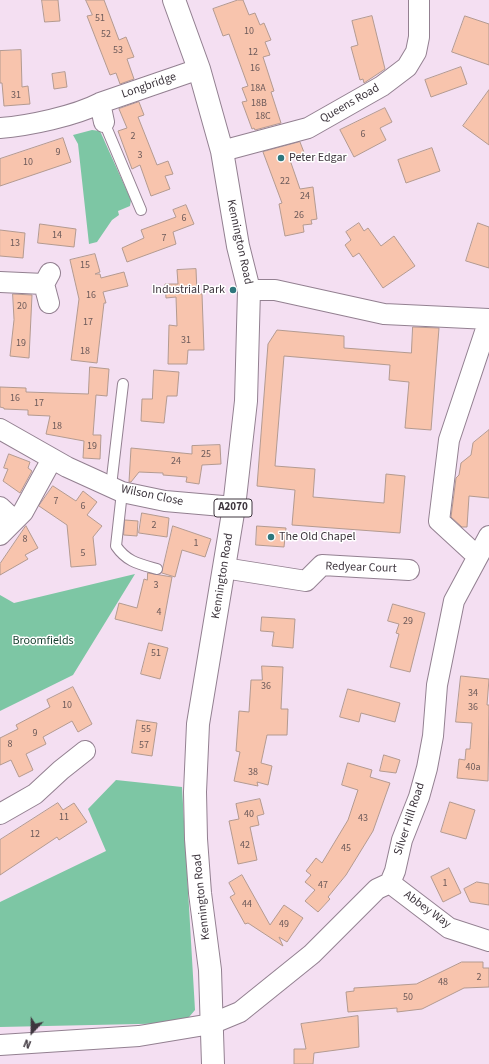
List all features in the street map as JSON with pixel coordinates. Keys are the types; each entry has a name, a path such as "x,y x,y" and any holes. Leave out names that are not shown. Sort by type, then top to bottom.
{"main road":[{"name":"Kennington Road","path":"174,0 199,69 222,151 238,246 249,290 246,401 234,507 198,724 195,792 196,839 200,893 210,970 213,1064"}],"street":[{"name":"Queens Road","path":"222,151 308,128 382,86 407,67 416,52 419,37 419,0"},
{"name":"Longbridge","path":"0,128 14,127 94,108 199,69"},
{"path":"0,282 48,278 49,303"},
{"path":"249,290 276,290 384,314 489,319 450,440 439,522 477,556"},
{"name":"Wilson Close","path":"0,429 52,459 93,480 116,489 165,501 234,507"},
{"path":"0,535 7,514 23,512 34,495 52,459"},
{"name":"Silver Hill Road","path":"393,877 402,840 419,798 427,768 433,736 437,686 454,601 489,536"},
{"name":"Redyear Court","path":"224,568 306,581 322,565 409,570"},
{"path":"0,814 35,794 60,770 85,751"},
{"path":"0,1045 139,1036 211,1024 240,1012 312,954 377,889 393,877"},
{"name":"Abbey Way","path":"393,877 427,914 449,928 489,941"}],"lane":[{"path":"94,108 141,210"},
{"path":"123,384 116,489 116,546 123,556 129,560 157,569"}],"green space":[{"path":"92,130 100,131 131,200 130,206 118,211 119,215 112,220 97,242 89,244 78,144 73,135"},
{"name":"Broomfields","path":"135,574 73,675 0,711 0,595 14,603"},
{"path":"116,780 182,787 195,1010 184,1023 0,1027 0,902 106,851 88,809"}],"building":[{"path":"42,0 58,0 60,21 45,22"},
{"path":"86,0 104,0 119,40 126,37 134,57 127,59 134,79 120,84 116,73 110,75 87,16 92,15"},
{"path":"238,0 243,0 249,15 255,13 260,25 264,23 271,40 265,42 270,55 263,57 274,91 271,92 281,123 255,130 254,128 252,129 242,102 247,101 242,88 248,86 229,34 223,36 213,9"},
{"path":"372,16 385,69 364,83 363,79 360,80 351,47 358,45 352,21"},
{"path":"465,16 489,24 489,65 452,52"},
{"path":"21,50 22,87 28,86 30,104 4,106 2,83 0,83 0,51"},
{"path":"461,67 467,84 431,97 425,80"},
{"path":"65,72 67,87 54,89 52,74"},
{"path":"489,90 489,145 463,126"},
{"path":"139,102 144,115 138,117 157,165 168,161 173,174 165,176 170,189 151,196 140,165 132,169 118,131 127,128 119,109"},
{"path":"385,108 392,122 380,128 386,140 354,157 340,130"},
{"path":"63,138 71,162 0,186 0,159"},
{"path":"300,142 305,155 290,160 300,189 313,187 317,219 311,220 312,224 303,225 304,232 285,236 279,204 282,203 263,152"},
{"path":"432,148 440,171 406,183 398,160"},
{"path":"186,205 194,224 173,232 176,244 127,262 122,248 144,238 141,230 176,217 173,210"},
{"path":"359,223 364,231 368,228 381,246 394,236 415,266 383,288 359,253 353,257 345,245 351,240 346,232"},
{"path":"478,223 489,227 489,268 466,261"},
{"path":"40,224 76,229 74,247 38,243"},
{"path":"0,230 25,233 23,258 0,256"},
{"path":"95,254 100,272 95,274 100,274 101,278 124,272 128,286 103,292 106,303 104,303 97,363 71,360 79,299 70,260"},
{"path":"196,269 197,293 202,294 204,350 188,350 187,364 168,364 169,325 177,326 176,297 166,298 165,284 178,284 177,270"},
{"path":"13,294 32,295 29,358 10,356 14,320"},
{"path":"413,327 439,328 431,430 405,428 409,382 389,380 390,365 284,356 275,466 315,469 313,497 384,503 386,474 405,476 400,533 292,525 295,490 257,486 268,344 277,330 344,336 344,348 411,353"},
{"path":"90,367 109,369 107,396 96,395 93,435 101,435 100,459 83,458 84,441 46,434 50,416 28,415 28,410 4,409 0,407 0,387 26,388 26,392 88,394"},
{"path":"154,370 179,372 177,396 167,396 164,423 141,421 142,399 152,399"},
{"path":"489,430 489,498 469,496 467,527 462,527 451,517 456,478 459,475 461,463 471,455 473,443"},
{"path":"220,445 221,464 202,465 199,484 186,482 187,477 163,475 163,473 139,472 131,482 129,482 131,448 192,454 192,446"},
{"path":"9,454 30,462 28,468 32,471 20,493 3,481 8,469 4,468"},
{"path":"53,486 76,501 83,491 97,502 87,515 102,526 93,537 96,565 71,567 67,525 39,506"},
{"path":"142,513 169,518 167,537 139,533"},
{"path":"125,520 138,521 137,536 124,535"},
{"path":"26,526 38,548 25,555 28,559 0,575 0,564"},
{"path":"173,526 211,539 205,557 182,550 175,577 162,573"},
{"name":"The Old Chapel","path":"257,526 286,528 284,547 256,545"},
{"path":"148,573 172,577 162,631 115,619 119,603 137,608 144,579 147,580"},
{"path":"393,604 425,613 410,672 390,667 399,634 396,633 399,624 388,621"},
{"path":"262,617 295,619 293,648 272,646 274,632 261,631"},
{"path":"149,643 168,648 160,679 141,674"},
{"path":"262,666 283,667 281,709 288,709 287,735 267,735 261,763 272,766 268,785 257,782 258,786 234,781 240,752 236,751 239,711 249,712 251,680 262,680"},
{"path":"461,676 489,679 487,705 489,705 488,781 457,778 459,759 465,760 466,749 470,749 472,723 456,722"},
{"path":"73,687 92,724 78,732 72,721 43,737 46,744 26,754 33,770 19,777 11,760 0,765 0,738 18,729 16,725 50,707 47,700"},
{"path":"348,689 400,703 395,722 361,713 359,722 340,717"},
{"path":"137,720 157,723 152,756 132,753"},
{"path":"384,755 400,760 396,773 380,771"},
{"path":"348,763 372,770 370,777 390,783 373,831 346,875 328,897 330,899 318,912 305,901 315,890 305,882 311,875 306,871 316,858 322,863 348,820 358,790 342,785"},
{"path":"260,799 264,814 257,816 259,825 250,827 257,860 238,864 229,821 239,819 236,804"},
{"path":"450,802 475,810 466,839 441,832"},
{"path":"58,803 63,810 74,803 87,822 59,840 57,837 0,875 0,840"},
{"path":"449,868 461,893 443,902 431,877"},
{"path":"242,875 270,925 284,905 303,918 287,942 279,937 283,946 248,923 245,924 230,897 235,894 229,883"},
{"path":"477,882 489,884 489,905 470,902 464,889"},
{"path":"462,962 483,962 483,968 489,968 489,987 464,988 422,1009 397,1012 397,1008 348,1012 346,992 354,991 354,988 416,984"},
{"path":"358,1016 359,1047 314,1053 313,1064 294,1064 294,1049 306,1049 301,1024"}],"place":[{"name":"Peter Edgar","path":"281,158"},
{"name":"Industrial Park","path":"233,290"},
{"name":"The Old Chapel","path":"271,537"}]}
